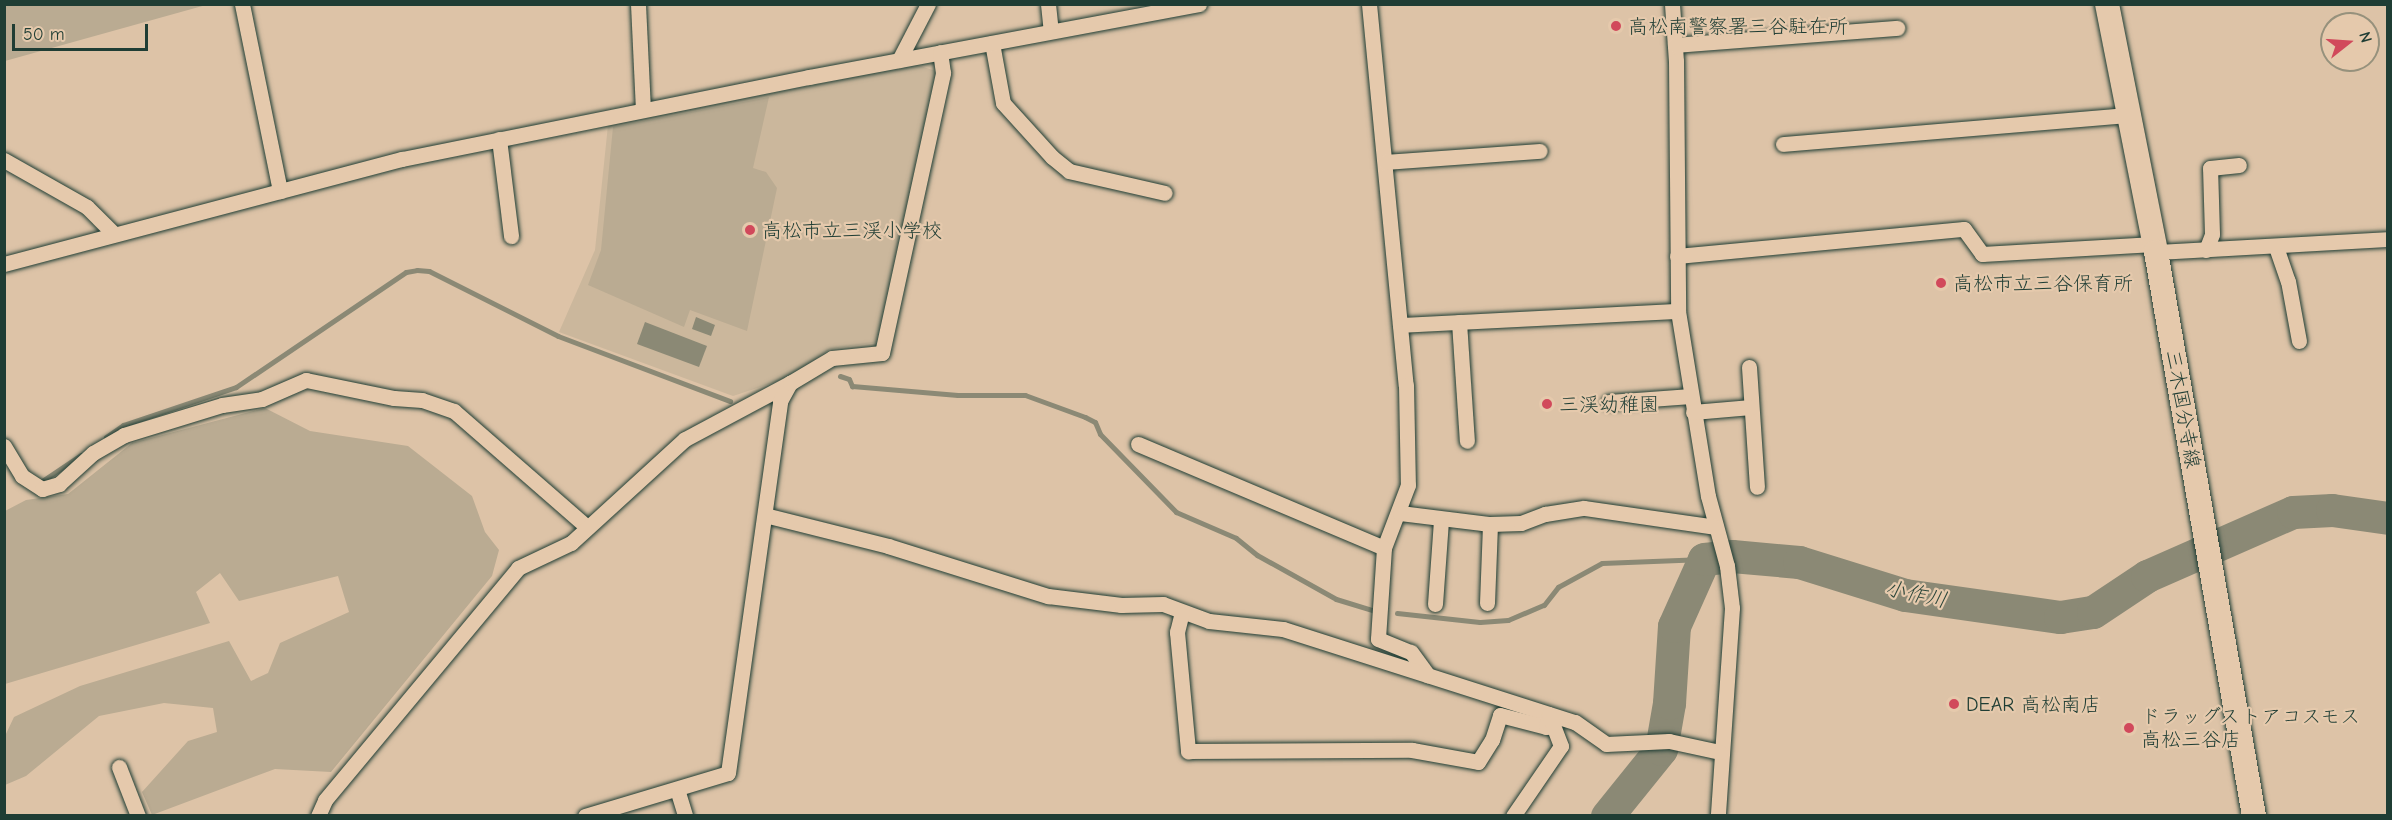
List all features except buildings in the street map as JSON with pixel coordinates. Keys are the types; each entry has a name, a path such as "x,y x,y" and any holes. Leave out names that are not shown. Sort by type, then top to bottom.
{"main road":[{"name":"三木国分寺線","path":"2107,4 2155,248 2254,816"}],"street":[{"path":"242,4 280,191"},
{"path":"638,4 643,109"},
{"path":"899,60 928,4"},
{"path":"1048,4 1051,31"},
{"path":"4,264 113,233 499,139 643,109 992,44 1146,9 1199,4"},
{"path":"1369,4 1406,385 1408,485 1400,513 1384,548 1378,639 1411,651 1428,675"},
{"path":"1672,4 1675,45 1678,311 1693,412 1716,527 1727,566 1732,643 1720,752 1718,816"},
{"path":"1675,45 1897,27"},
{"path":"992,44 1003,103 1052,157 1069,171 1165,193"},
{"path":"318,816 325,800 518,568 571,543 685,439 790,384 832,358 882,353 943,72 940,52"},
{"path":"1783,144 2129,115"},
{"path":"499,139 511,236"},
{"path":"1386,162 1540,151"},
{"path":"4,160 87,207 113,233"},
{"path":"2206,250 2212,234 2210,168 2239,165"},
{"path":"1677,256 1964,229 1982,254 2155,248 2206,250 2388,239"},
{"path":"2276,247 2288,280 2299,341"},
{"path":"1400,325 1678,311"},
{"path":"1459,322 1467,441"},
{"path":"1749,368 1757,487"},
{"path":"4,446 22,476 42,489 59,484 93,453 124,435 222,405 262,399 306,380 394,398 422,400 454,411 587,527"},
{"path":"585,816 728,773 780,401 790,384"},
{"path":"1609,402 1690,396"},
{"path":"1693,412 1751,407"},
{"path":"1138,444 1384,548"},
{"path":"1400,513 1441,520 1490,524 1521,523 1545,514 1584,508 1716,527"},
{"path":"765,515 888,546 1014,588 1121,605 1163,604 1209,621 1283,629 1575,722 1606,744 1669,741 1720,752"},
{"path":"1435,604 1441,520"},
{"path":"1487,603 1490,524"},
{"path":"1182,612 1177,632 1188,751 1412,750 1478,762 1492,740 1500,715 1546,727 1549,714"},
{"path":"1513,816 1561,746 1549,714"},
{"path":"119,767 138,816"},
{"path":"677,789 686,816"}],"shaded area":[{"path":"5,4 206,4 206,5 5,61"},
{"name":"高松市立三渓小学校","path":"917,65 939,72 879,342 830,349 790,377 733,396 559,332 595,250 608,125"},
{"path":"769,97 753,168 766,172 777,188 747,331 690,310 684,327 588,285 601,250 613,127"},
{"path":"696,317 715,325 711,336 692,329"},
{"path":"645,322 707,346 699,367 637,344"},
{"path":"265,408 310,431 408,446 472,496 485,532 499,550 492,576 331,772 275,769 152,815 142,792 188,741 217,732 213,708 164,703 99,716 26,776 5,785 5,736 14,717 80,686 229,641 251,681 268,673 280,643 349,612 338,576 239,601 220,573 196,592 210,623 5,684 5,511 26,500 68,494 132,443"}],"waterway":[{"path":"106,437 123,425 236,387 406,272 417,270 429,271 558,336 730,401"},
{"path":"840,376 849,379 852,386 958,395 1025,395 1085,417 1095,422 1100,434 1176,512 1236,538 1257,555 1336,599 1372,610"},
{"path":"42,481 81,455"},
{"name":"小作川","path":"1607,816 1661,749 1669,703 1674,626 1704,559 1732,556 1799,562 1905,595 2060,617 2093,612 2147,576 2293,512 2332,510 2388,518"},
{"path":"1397,613 1480,622 1508,620 1544,605 1558,587 1602,563 1704,559"}],"place":[{"name":"高松南警察署三谷駐在所","path":"1616,26"},
{"name":"高松市立三渓小学校","path":"750,230"},
{"name":"高松市立三谷保育所","path":"1941,283"},
{"name":"三渓幼稚園","path":"1547,404"},
{"name":"DEAR 高松南店","path":"1954,704"},
{"name":"ドラッグストアコスモス 高松三谷店","path":"2129,728"}]}
